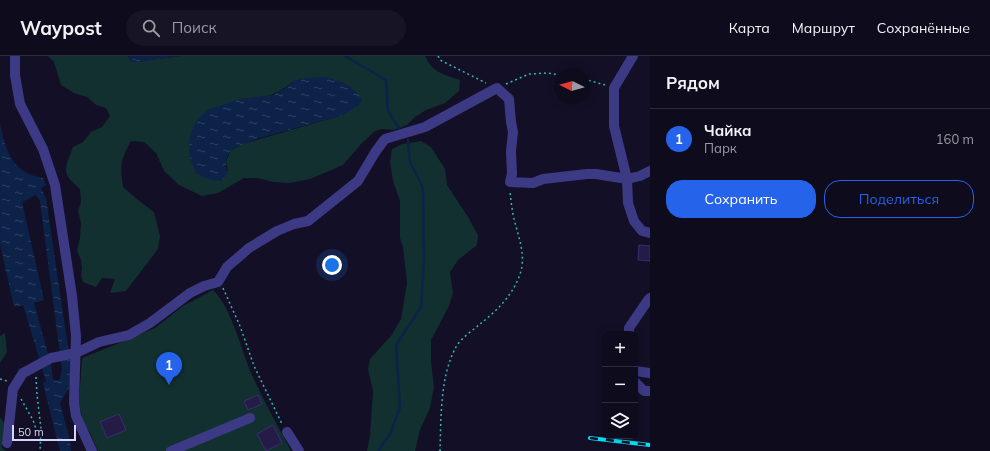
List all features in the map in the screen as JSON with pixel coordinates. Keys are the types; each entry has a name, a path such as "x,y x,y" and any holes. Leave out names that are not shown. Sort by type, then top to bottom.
{"street":[{"path":"15,56 15,75 20,104 43,148 55,185 72,296 76,336 74,402 76,416 92,451"},
{"path":"633,56 614,88 614,126 627,179 628,203 634,221 642,230 650,233"},
{"path":"7,443 13,389 23,373 37,364 51,358 76,353 99,342 129,335 150,323 190,293 204,286 218,282 227,268 249,248 277,231 294,224 308,221 358,181 385,139 425,127 497,88 509,99 513,132 511,151 512,174 510,182 533,183 543,179 596,174 627,179 640,176 650,171"},
{"path":"628,331 629,328 650,298"},
{"path":"638,371 650,373"},
{"path":"638,385 644,391 650,391"},
{"path":"171,451 250,418"},
{"path":"287,432 299,451"}],"path":[{"path":"438,56 440,60 497,88 530,74 554,74"},
{"path":"590,81 614,88"},
{"path":"440,451 443,389 456,346 491,315 510,293 517,282 522,266 521,242 514,219 510,182"},
{"path":"218,282 224,288 240,326 254,366 287,432"},
{"path":"37,364 37,395 41,429 40,451"},
{"path":"0,379 8,381 23,401 33,420 41,443"}],"green space":[{"path":"48,56 128,56 131,62 136,62 180,56 425,56 431,66 439,72 460,80 459,91 445,103 426,110 415,117 407,125 394,130 382,129 375,131 361,144 343,165 310,179 290,183 273,182 257,178 244,178 218,193 202,196 179,185 164,171 156,153 144,142 131,141 122,164 121,174 123,187 154,212 160,236 158,249 126,291 110,293 115,279 102,278 96,287 83,282 81,276 81,260 77,251 81,223 78,211 81,202 80,189 69,178 66,165 73,147 83,142 91,132 102,127 110,116 106,108 96,105 87,97 74,93 61,85 54,62","holes":["293,81 343,115 243,144 230,151 226,162 228,171 196,173 240,99 269,96"]},
{"path":"421,141 431,147 445,169 447,185 478,235 477,245 458,260 450,272 453,293 449,306 431,340 431,362 434,387 430,408 420,430 415,451 367,451 370,435 373,391 368,369 370,359 391,336 401,319 407,283 403,247 400,238 400,201 393,181 390,162 392,149 402,144"},
{"path":"213,290 219,297 229,315 249,368 291,451 98,451 83,422 79,402 82,358 155,328 183,306"},
{"path":"5,333 7,352 0,363 0,336"},
{"path":"0,417 4,423 2,448 6,451 0,451"}],"water":[{"path":"128,56 180,56 131,62"},
{"path":"325,77 341,82 354,90 362,99 359,105 343,115 260,138 243,144 230,151 226,161 227,175 221,181 207,179 196,173 189,151 190,136 196,121 207,110 240,99 273,95 284,89 293,81 304,78"},
{"path":"0,123 4,142 17,166 32,175 43,178 46,185 41,188 46,198 73,381 60,403 70,440 71,451 60,451 43,383 46,381 23,305 14,307 0,244","holes":["36,195 40,201 62,370 60,379 56,381 53,379 51,365 34,303 44,300 22,202"]}],"building":[{"path":"639,245 650,246 650,261 638,260"},
{"path":"258,395 262,404 248,410 244,401"},
{"path":"119,414 126,430 107,438 100,422"},
{"path":"273,425 282,443 266,451 257,434"}],"waterway":[{"path":"345,56 386,80 388,111 399,128"},
{"path":"378,451 390,434 400,407 396,345 421,307 424,261 423,188 410,162 408,140"}],"railway":[{"path":"590,438 650,445"}],"place":[{"name":"Чайка","path":"169,385"}]}
